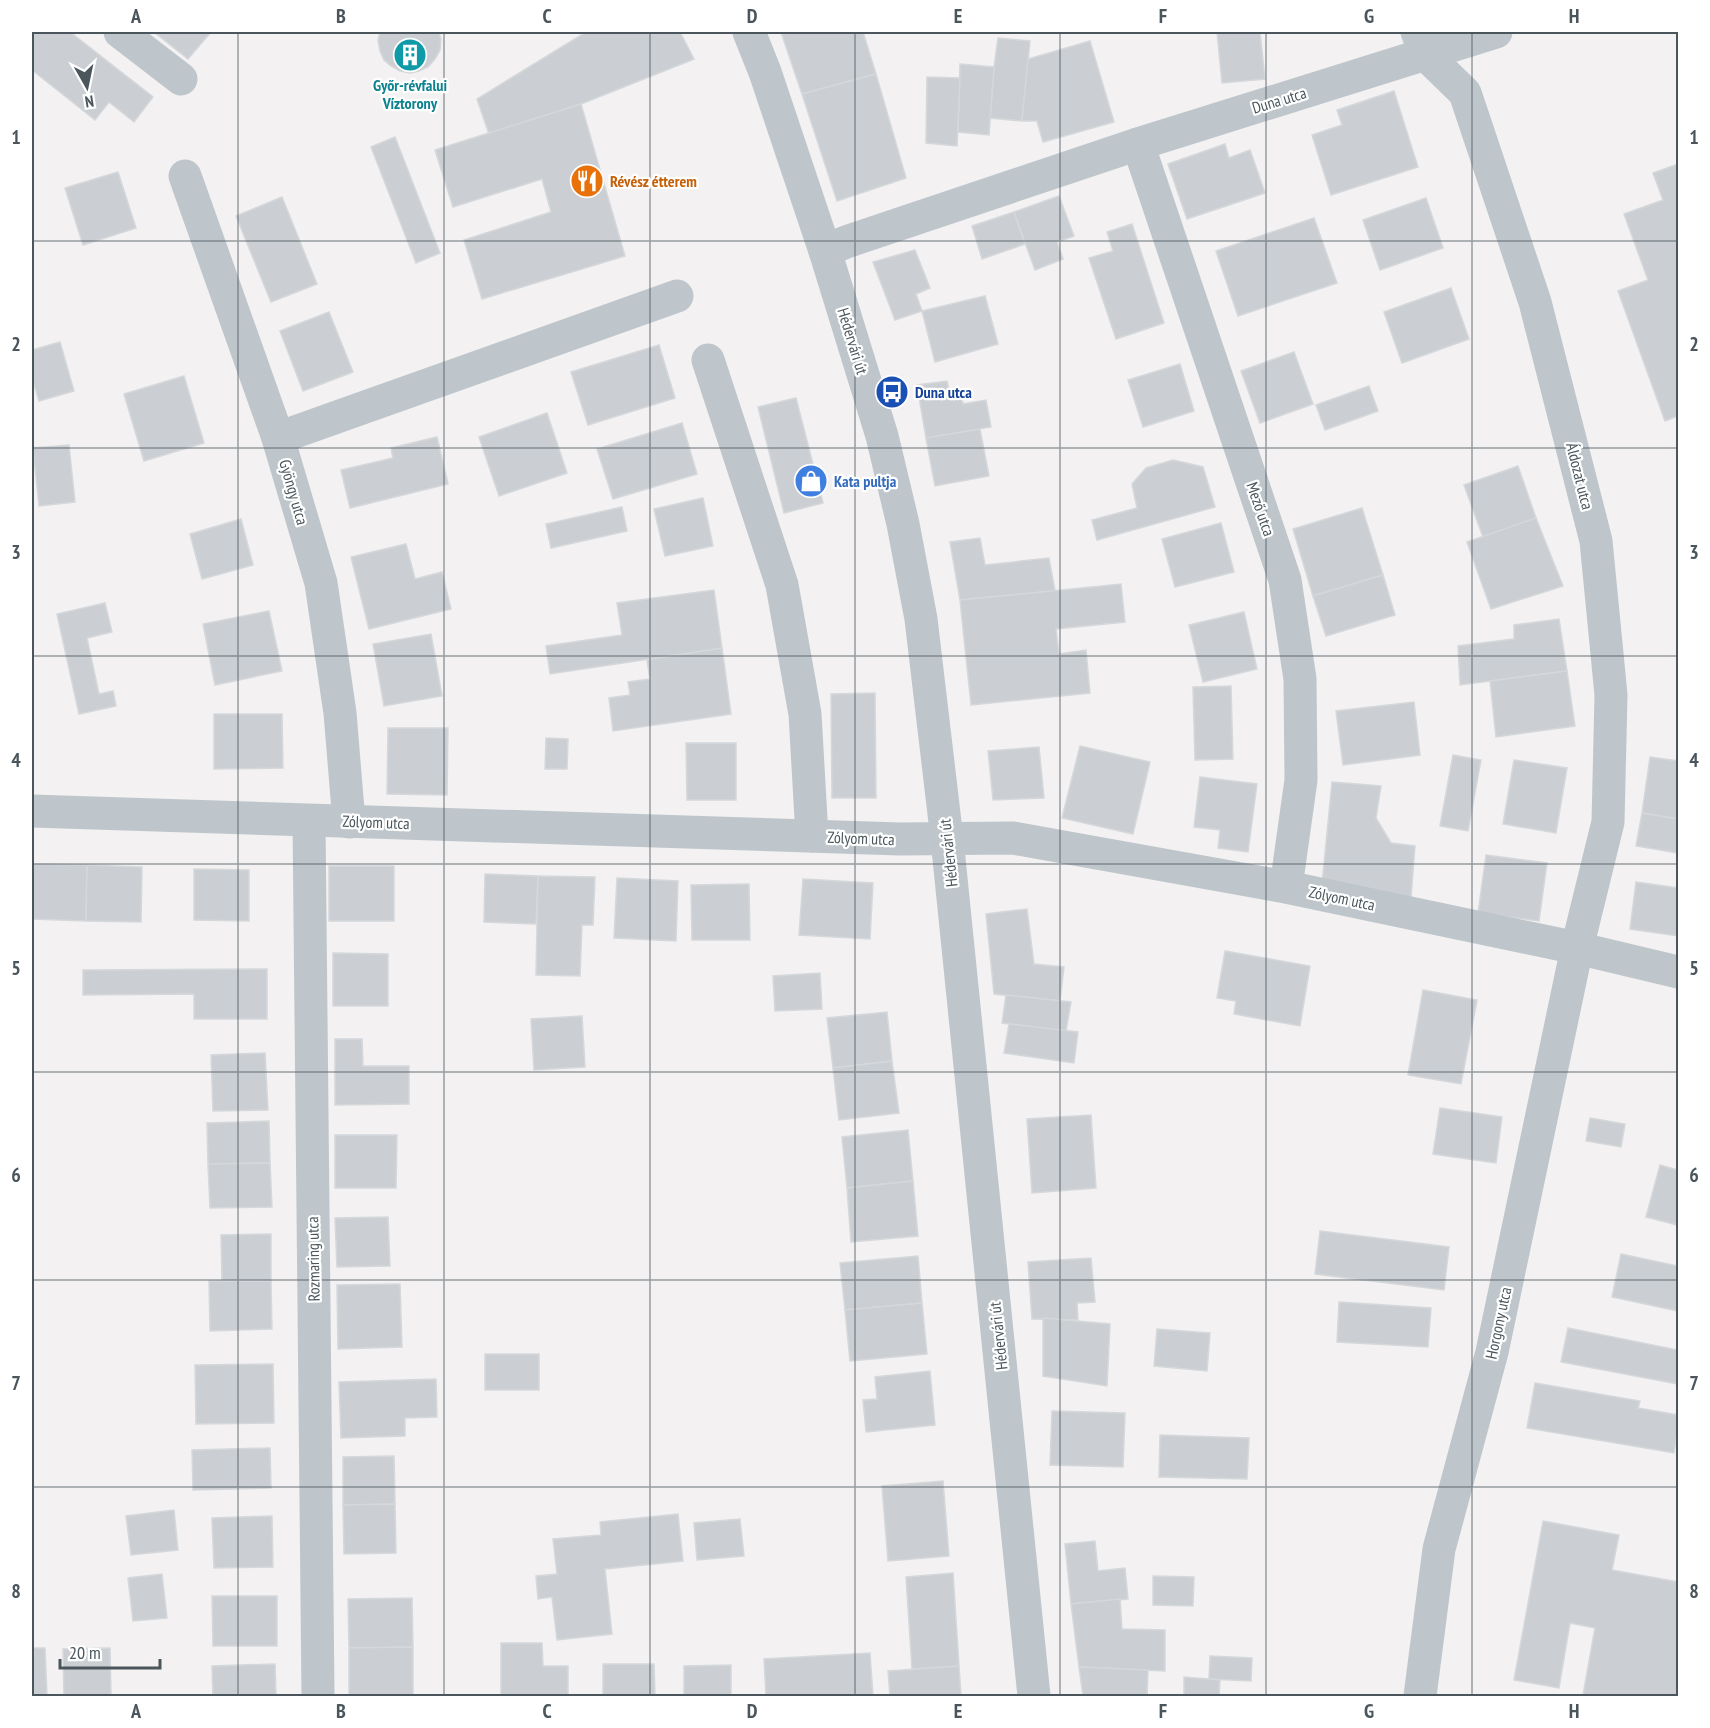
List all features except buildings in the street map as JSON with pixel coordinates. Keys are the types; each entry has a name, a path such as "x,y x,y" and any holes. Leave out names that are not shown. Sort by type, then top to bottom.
{"street":[{"path":"120,32 181,79"},
{"name":"Hédervári út","path":"749,32 765,72 825,251 882,436 903,524 921,619 947,839 1034,1696"},
{"name":"Duna utca","path":"825,251 1138,144 1421,43 1496,32"},
{"name":"Áldozat utca","path":"1421,43 1465,93 1535,302 1596,541 1611,695 1608,822 1577,948"},
{"name":"Mező utca","path":"1138,144 1285,580 1300,679 1301,769 1286,887"},
{"name":"Gyöngy utca","path":"185,176 278,438 321,583 340,713 350,822"},
{"path":"278,438 677,296"},
{"path":"708,360 782,585 805,714 812,836"},
{"name":"Zólyom utca","path":"32,811 812,836 1013,838 1286,887 1577,948 1678,972"},
{"name":"Rozmaring utca","path":"309,821 318,1696"},
{"name":"Horgony utca","path":"1420,1696 1439,1550 1492,1352 1577,948"}],"place":[{"name":"Győr-révfalui Víztorony","path":"410,55"},
{"name":"Révész étterem","path":"587,181"},
{"name":"Duna utca","path":"892,392"},
{"name":"Kata pultja","path":"811,481"}]}
